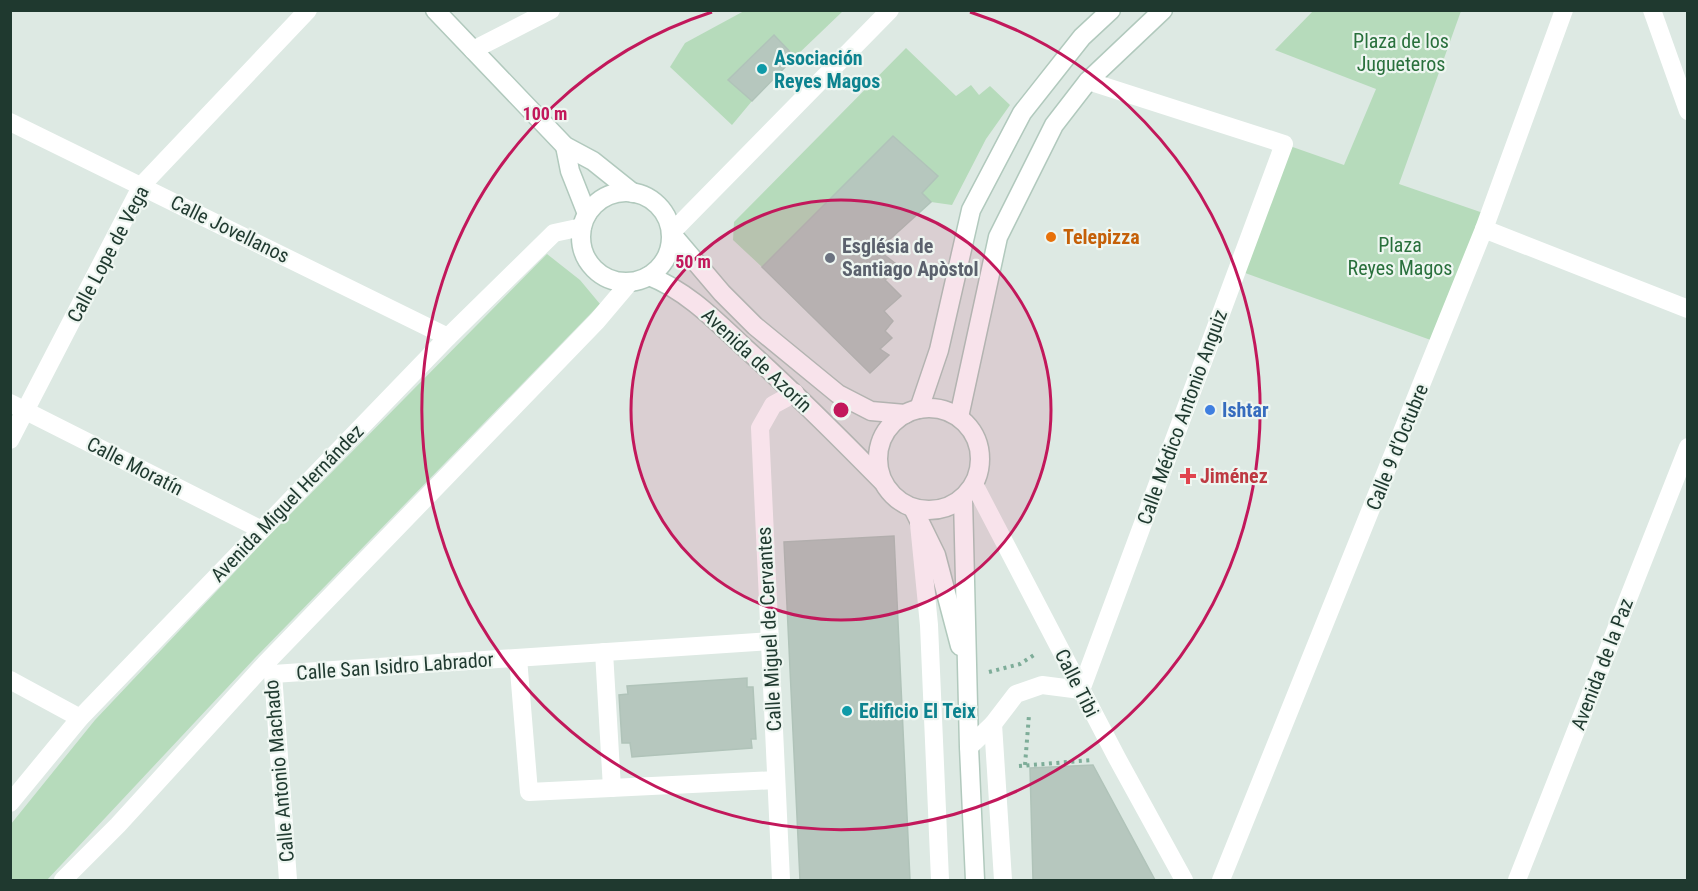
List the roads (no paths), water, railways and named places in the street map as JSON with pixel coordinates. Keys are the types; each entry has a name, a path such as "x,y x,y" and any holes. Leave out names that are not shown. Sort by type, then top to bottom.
{"street":[{"name":"Calle Lope de Vega","path":"10,440 18,407 142,185 308,10"},
{"path":"435,10 565,146 593,161 633,193"},
{"path":"473,50 551,10"},
{"path":"672,233 890,10"},
{"path":"912,411 939,350 971,210 1022,113 1082,37 1110,10"},
{"path":"959,417 998,237 1054,124 1088,81 1163,10"},
{"name":"Calle 9 d'Octubre","path":"1221,880 1484,229 1564,10"},
{"path":"1652,10 1688,111"},
{"name":"Calle Médico Antonio Anguiz","path":"1081,690 1284,144 1088,81"},
{"name":"Calle Jovellanos","path":"10,122 448,337"},
{"path":"565,146 585,220"},
{"path":"622,192 650,198 661,207 672,233 671,247 665,261 649,276 630,282 616,282 603,276 592,267 584,255 581,241 585,220 596,203 608,195 622,192"},
{"name":"Avenida Miguel Hernández","path":"10,803 80,718 448,337 554,233 585,220"},
{"path":"1484,229 1688,309"},
{"name":"Avenida de Azorín","path":"672,233 722,293 755,326 838,394 871,411 912,411"},
{"name":"Avenida de Azorín","path":"649,276 668,284 701,308 795,393 882,481"},
{"path":"63,880 269,669 597,321 630,282"},
{"name":"Calle Miguel de Cervantes","path":"781,880 760,428 773,405 795,393"},
{"name":"Calle Moratín","path":"18,407 260,530"},
{"path":"916,514 952,505 968,491 979,470 980,455 977,441 970,428 959,417 947,411 933,408 912,411 891,424 883,437 878,466 882,481 890,493 916,514 936,555 968,677"},
{"name":"Avenida de la Paz","path":"1517,880 1688,447"},
{"path":"968,491 969,747 975,880"},
{"name":"Calle Tibi","path":"968,491 1056,641 1184,880"},
{"path":"916,514 929,625 940,880"},
{"name":"Calle San Isidro Labrador","path":"269,669 518,657 770,641"},
{"path":"604,652 612,788"},
{"name":"Calle San Isidro Labrador","path":"518,657 529,792 776,780"},
{"name":"Calle Antonio Machado","path":"269,669 288,880"},
{"path":"10,680 80,718"},
{"path":"969,747 993,724 1016,694 1042,685 1081,690"},
{"path":"993,724 1003,880"}],"place":[{"name":"Asociación Reyes Magos","path":"762,69"},
{"name":"Telepizza","path":"1051,237"},
{"name":"Església de Santiago Apòstol","path":"830,258"},
{"name":"Ishtar","path":"1210,410"},
{"name":"Jiménez","path":"1188,476"},
{"name":"Edificio El Teix","path":"847,711"}],"park label":[{"name":"Plaza de los Jugueteros","path":"1401,52"},
{"name":"Plaza Reyes Magos","path":"1400,256"}]}
